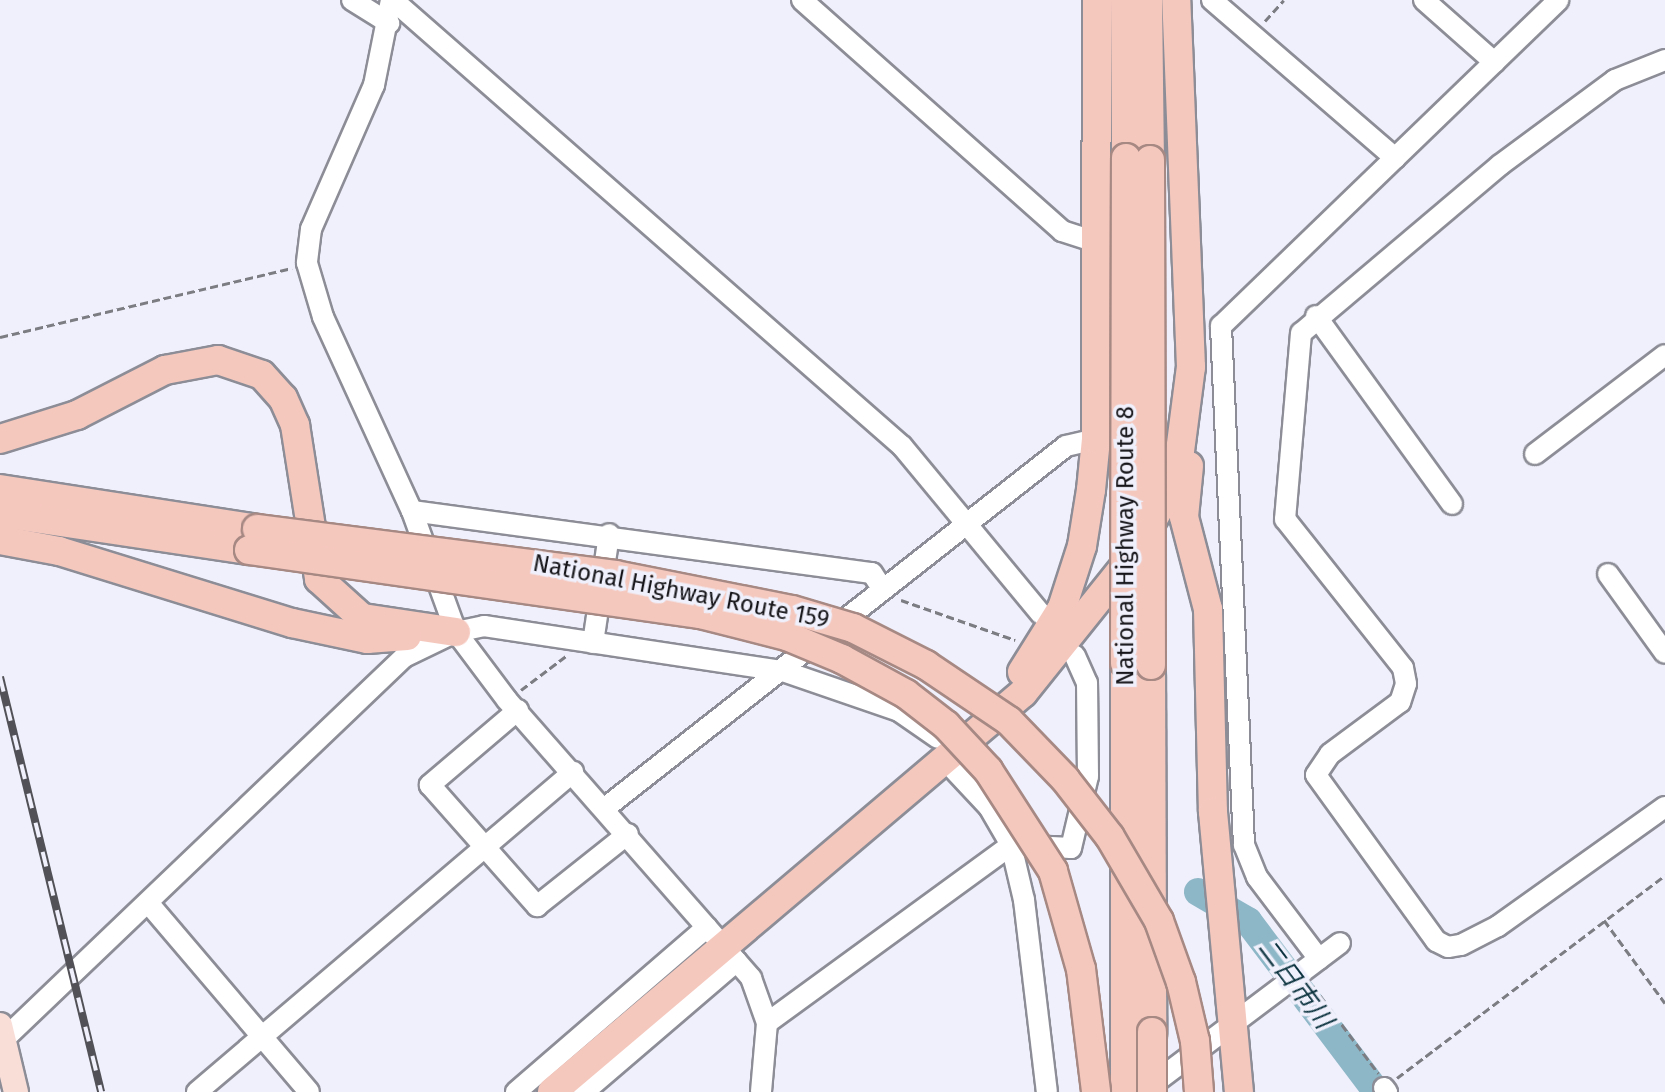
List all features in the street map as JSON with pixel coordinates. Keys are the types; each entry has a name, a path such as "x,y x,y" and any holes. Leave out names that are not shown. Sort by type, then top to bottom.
{"highway":[{"path":"552,1092 1010,688 1062,608 1082,546 1096,439 1097,0"},
{"name":"National Highway Route 8","path":"1125,0 1138,159"},
{"name":"National Highway Route 8","path":"1125,1092 1138,664 1138,159 1148,0"},
{"path":"1176,0 1179,178 1196,415 1184,517 1208,609 1219,903 1239,1092"},
{"path":"0,439 77,415 165,370 218,360 262,375 283,398 295,425 319,579 362,618 456,632"},
{"path":"940,748 1023,693 1131,558 1163,502 1179,459 1191,367"},
{"name":"National Highway Route 159","path":"0,489 253,540 700,614 787,636 842,659 906,694 946,725 988,770 1053,871 1081,969 1096,1092"},
{"name":"National Highway Route 159","path":"0,513 253,540 439,549 733,598 853,628 926,665 1009,721 1065,779 1110,837 1159,921 1181,982 1195,1041 1199,1092"},
{"path":"0,540 59,551 292,623 367,639 456,632"},
{"name":"National Highway Route 8","path":"1138,664 1152,1092"}],"main road":[{"path":"1,1036 16,1092"}],"street":[{"path":"352,0 389,23"},
{"path":"392,0 374,85 311,229 307,263 323,317 412,511 456,632 512,705 751,978 767,1023 761,1092"},
{"path":"392,0 902,446 1041,614"},
{"path":"802,0 1062,231 1095,242"},
{"path":"1196,0 1222,22 1230,9"},
{"path":"1212,0 1230,9 1252,35 1395,158"},
{"path":"1424,0 1494,62"},
{"path":"1311,965 1257,877 1244,845 1221,326 1558,0"},
{"path":"1665,60 1615,80 1500,165 1316,316 1301,333 1285,519 1403,668 1406,684 1391,710 1330,754 1316,775 1415,914 1448,947 1498,926 1665,807"},
{"path":"1316,316 1452,504"},
{"path":"1535,454 1665,355"},
{"path":"605,808 783,671 881,587 1066,446 1096,439"},
{"path":"412,511 609,534 872,573 881,587"},
{"path":"589,642 609,534"},
{"path":"1608,574 1665,653"},
{"path":"1,1036 150,905 404,657 456,632 484,626 783,671 899,711 940,748 989,807 1011,845 1024,900 1047,1092"},
{"path":"767,1023 1011,845 1071,848 1088,776 1087,683 1075,656"},
{"path":"512,705 430,785 537,906 628,834"},
{"path":"197,1092 573,772"},
{"path":"150,905 309,1092"},
{"path":"1142,1092 1340,943"},
{"path":"516,1092 722,944"},
{"path":"584,1092 722,944"}],"path":[{"path":"1252,35 1284,0"},
{"path":"0,337 307,263"},
{"path":"881,587 893,597 1024,644"},
{"path":"512,705 589,642"},
{"path":"1311,965 1386,1090 1665,875"},
{"path":"1604,920 1665,1003"}],"waterway":[{"name":"二日市川","path":"1198,892 1248,921 1377,1092"}],"railway":[{"path":"0,677 101,1092"}]}
